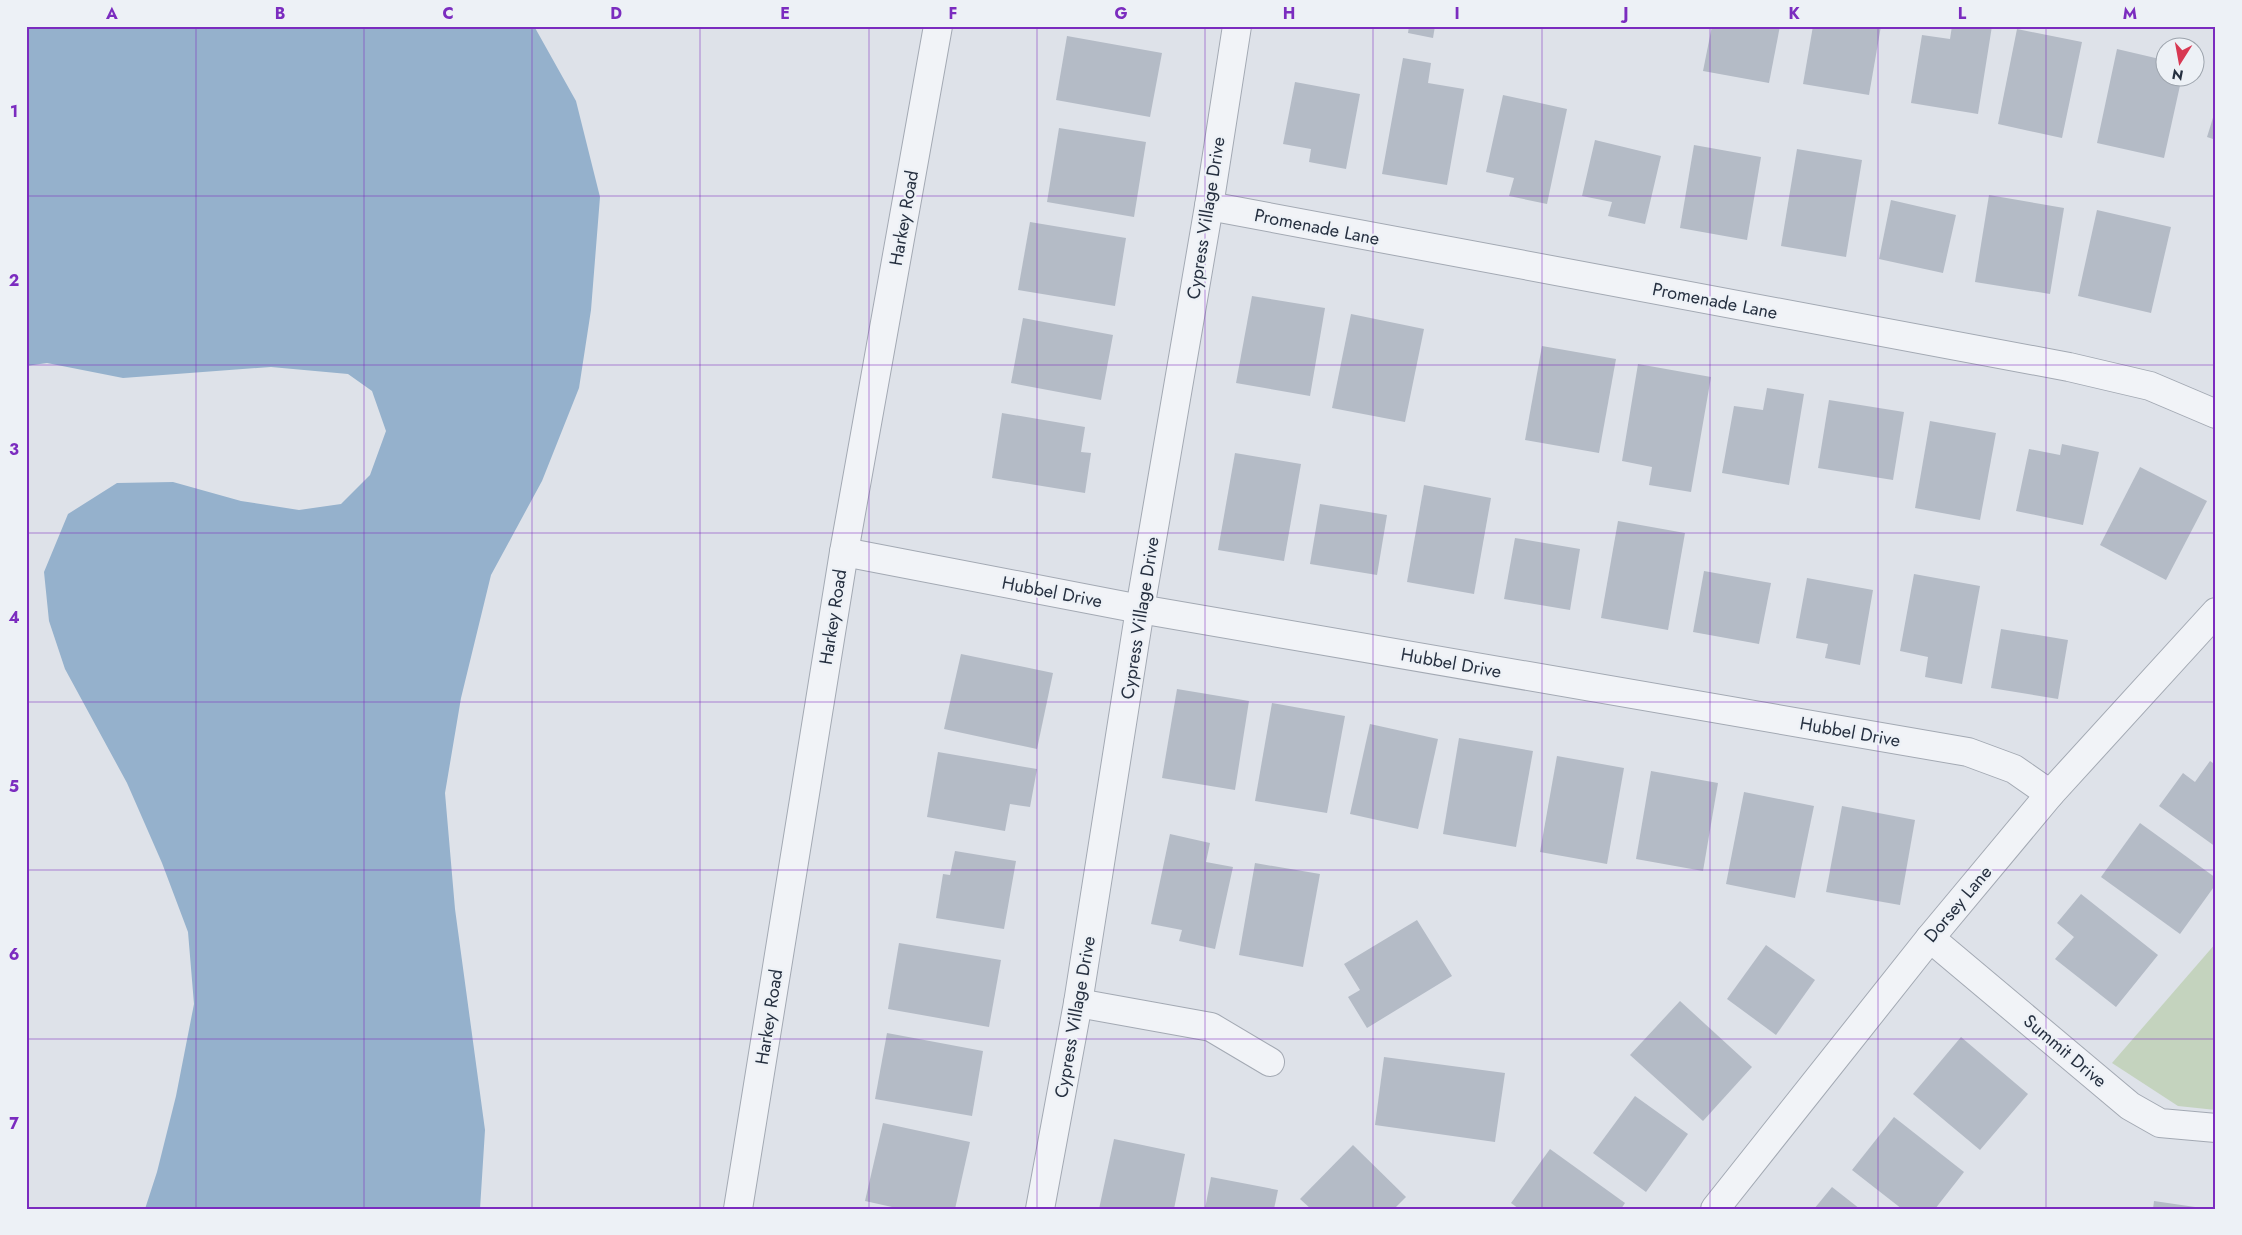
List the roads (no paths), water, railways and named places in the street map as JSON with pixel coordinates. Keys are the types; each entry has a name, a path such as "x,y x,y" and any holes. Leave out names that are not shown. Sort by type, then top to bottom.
{"street":[{"name":"Harkey Road","path":"738,1209 844,552 938,26"},
{"name":"Cypress Village Drive","path":"1040,1209 1078,1003 1140,609 1209,206 1236,26"},
{"name":"Promenade Lane","path":"1209,206 2069,367 2150,386 2216,414"},
{"name":"Hubbel Drive","path":"844,552 1140,609 1968,752 2014,770 2050,794"},
{"name":"Dorsey Lane","path":"1715,1209 1930,938 2050,794 2216,612"},
{"name":"Summit Drive","path":"1930,938 2130,1106 2160,1123 2216,1128"},
{"path":"1078,1003 1211,1027 1270,1062"}],"water":[{"path":"26,26 534,26 576,101 600,197 591,310 579,388 542,481 491,575 461,698 445,793 455,909 485,1130 480,1209 145,1209 157,1172 176,1096 194,1004 188,932 162,863 127,783 65,669 49,621 44,572 68,514 117,483 173,482 241,501 299,510 341,504 370,475 386,431 372,391 348,374 271,367 123,378 47,363 26,366"}]}
